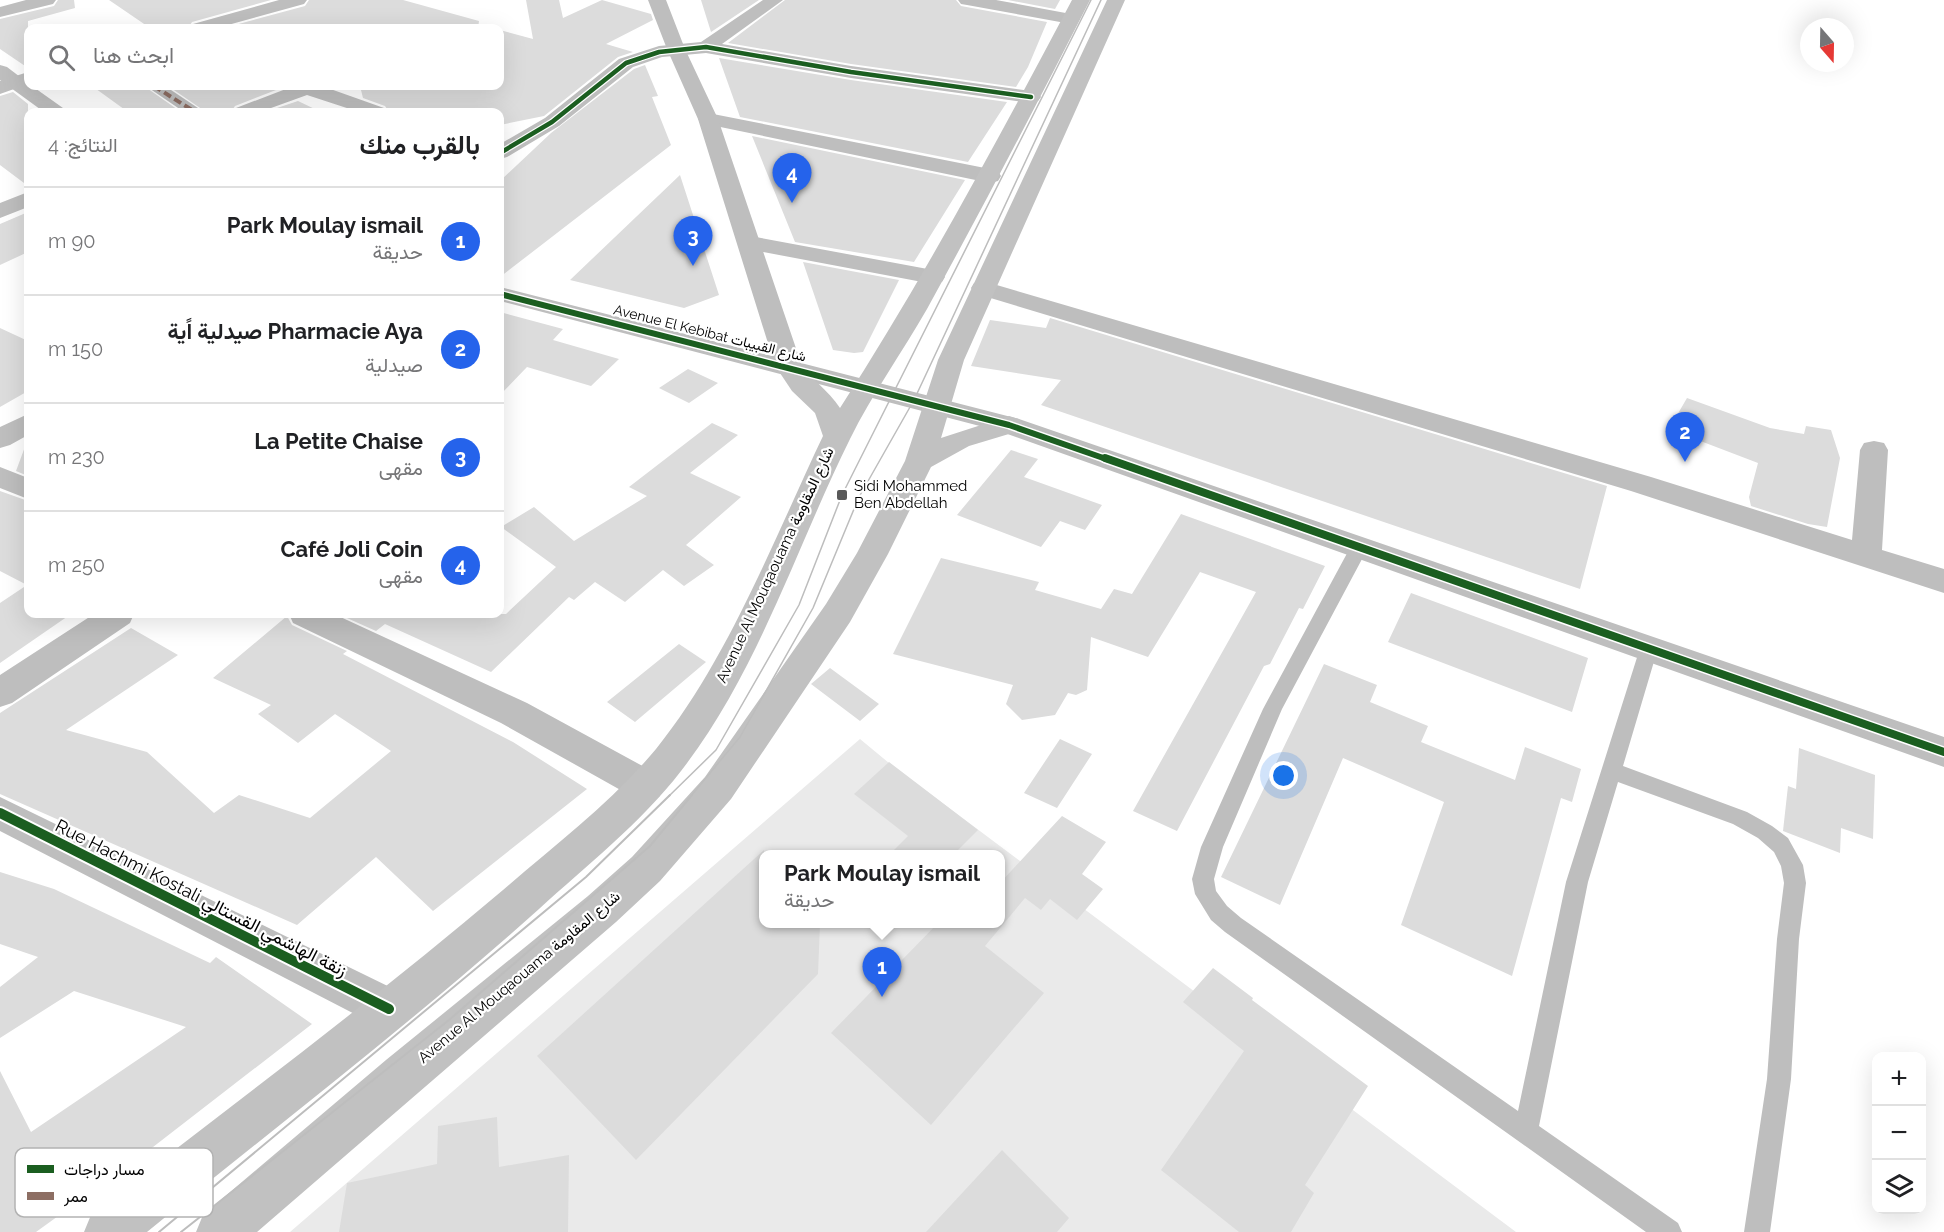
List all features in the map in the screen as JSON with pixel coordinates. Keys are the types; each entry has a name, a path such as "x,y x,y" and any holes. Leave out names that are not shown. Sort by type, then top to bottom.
{"main road":[{"name":"Avenue Al Mouqaouama شارع المقاومة","path":"213,1149 531,893 646,786 670,758 724,676 764,598 837,436 933,277 990,176 1081,0"},
{"name":"Avenue Al Mouqaouama شارع المقاومة","path":"220,1232 602,909 646,869 718,788 838,613 872,554 920,461 925,403 951,360 1116,0"},
{"path":"789,367 797,380 827,408 835,424 837,436"},
{"path":"920,461 952,443 1009,425"},
{"name":"Avenue Al Mouqaouama شارع المقاومة","path":"108,1232 127,1217"}],"street":[{"path":"0,12 47,0"},
{"path":"213,24 298,0"},
{"path":"657,0 676,49 708,119 789,367"},
{"path":"706,47 774,0"},
{"path":"968,0 1071,19"},
{"path":"504,151 552,122 626,63 644,56 676,49 706,47 851,72 1031,98"},
{"path":"11,79 24,89"},
{"path":"26,90 51,108"},
{"path":"160,90 189,108"},
{"path":"253,108 296,90"},
{"path":"317,90 365,108"},
{"path":"708,119 990,176"},
{"path":"2,208 24,200"},
{"path":"750,243 933,277"},
{"path":"983,288 1641,484 1944,581"},
{"name":"Avenue El Kebibat شارع القبيبات","path":"504,295 1009,425 1944,752"},
{"path":"1866,556 1874,450"},
{"path":"0,477 24,487"},
{"path":"0,693 112,618"},
{"path":"313,618 514,713 646,786"},
{"name":"Rue Hachmi Kostali زنقة الهاشمي القستالي","path":"0,813 389,1009"}],"lane":[{"path":"1360,546 1273,709 1216,836 1203,879 1206,894 1219,913 1233,925 1669,1232"},
{"path":"1526,1130 1578,882 1649,648"},
{"path":"1612,771 1740,818 1765,832 1781,845 1792,865 1794,883 1779,1079 1757,1232"}],"shaded area":[{"path":"860,739 1516,1232 290,1232"}],"building":[{"path":"58,0 74,0 75,8 24,24 24,65 0,49 0,19 54,6"},
{"path":"109,0 271,0 191,24 144,24"},
{"path":"309,0 403,0 479,21 479,24 239,24 305,6"},
{"path":"526,0 559,0 563,18 602,0 651,14 653,20 606,44 633,52 618,57 544,116 504,124 504,108 386,108 363,98 361,90 504,90 504,31 533,39"},
{"path":"701,0 759,0 711,32"},
{"path":"785,0 956,0 961,6 1047,22 1028,67 1016,87 851,64 728,43"},
{"path":"1008,0 1060,0 1055,9"},
{"path":"719,58 851,80 1007,102 968,162 740,117"},
{"path":"645,65 658,96 652,97 671,145 504,274 504,177 551,133 634,69"},
{"path":"98,90 150,90 175,108 122,108"},
{"path":"174,90 276,90 234,108 200,108"},
{"path":"13,92 28,104 28,108 24,108 24,183 0,165 0,96"},
{"path":"298,101 313,108 277,108"},
{"path":"752,136 965,180 914,262 795,242"},
{"path":"680,175 719,295 684,308 570,280"},
{"path":"24,214 24,254 0,265 0,224"},
{"path":"803,262 899,280 863,352 833,350"},
{"path":"504,313 563,329 553,340 619,359 591,386 527,367 504,391"},
{"path":"1050,318 1607,486 1580,589 1041,405 1061,380 971,366 990,320 1046,328"},
{"path":"0,328 24,339 24,393 0,407"},
{"path":"688,369 718,383 689,403 659,388"},
{"path":"1687,398 1770,428 1804,434 1806,426 1831,430 1840,458 1827,527 1808,524 1751,506 1749,497 1758,463 1669,429"},
{"path":"712,423 738,435 690,473 741,497 686,545 714,565 684,586 663,570 625,602 595,582 574,600 569,597 491,672 385,624 376,631 347,618 504,618 504,614 556,567 504,529 504,525 534,507 574,541 647,496 629,487"},
{"path":"24,449 24,474 16,471"},
{"path":"1011,450 1038,459 1024,477 1102,505 1085,530 1060,521 1041,547 957,515"},
{"path":"0,491 24,500 24,583 0,571"},
{"path":"1181,514 1325,566 1303,609 1299,608 1270,664 1264,666 1177,831 1133,811 1256,592 1200,572 1148,657 1091,637 1087,690 1076,695 1068,693 1055,715 1022,720 1006,704 1013,685 893,654 941,558 1039,582 1035,590 1101,609 1114,589 1132,594"},
{"path":"24,587 24,618 65,618 0,663 0,603"},
{"path":"1411,593 1588,658 1572,712 1388,642"},
{"path":"285,618 288,618 292,625 347,651 343,654 513,742 587,789 433,911 376,857 297,925 0,794 0,713 131,628 178,655 66,730 147,752 214,813 239,795 310,818 391,751 335,714 298,743 258,714 271,705 213,678"},
{"path":"679,644 706,662 635,722 607,702"},
{"path":"1324,664 1377,685 1370,702 1428,726 1421,742 1515,780 1525,747 1581,769 1572,802 1561,798 1512,976 1401,925 1444,802 1343,758 1280,905 1221,877"},
{"path":"830,668 879,704 860,721 811,684"},
{"path":"1060,739 1092,754 1057,808 1024,793"},
{"path":"1799,748 1875,775 1873,839 1841,828 1840,853 1783,831 1788,786 1796,789"},
{"path":"889,762 978,830 958,850 894,850 908,836 854,794"},
{"path":"1062,816 1106,842 1082,874 1103,889 1077,920 1050,899 1041,910 1025,898 1005,922 1005,878"},
{"path":"759,855 759,928 820,928 818,974 636,1160 537,1056"},
{"path":"0,872 54,889 210,963 216,957 312,1024 152,1148 15,1148 15,1217 57,1217 36,1232 0,1232 0,1071 31,1132 186,1027 74,991 0,1038 0,987 38,957 0,944"},
{"path":"933,928 1000,928 985,946 1044,993 931,1125 831,1033"},
{"path":"1213,968 1253,998 1252,1000 1368,1086 1305,1185 1314,1193 1291,1232 1239,1232 1161,1170 1244,1051 1183,1002"},
{"path":"497,1117 499,1167 569,1155 568,1232 339,1232 347,1183 437,1164 438,1126"},
{"path":"1002,1150 1069,1218 1057,1232 926,1232"}],"tram line":[{"path":"669,796 716,750 799,605 842,495 1091,0"},
{"path":"691,796 740,737 813,608 859,497 914,400 1101,0"},
{"path":"213,1187 586,877 670,795"},
{"path":"213,1207 449,1020 650,846 692,795"},
{"path":"159,1232 177,1217"},
{"path":"181,1232 200,1217"}],"marked path":[{"path":"160,90 189,108"}],"cycle path":[{"path":"504,151 552,122 626,63 659,52 706,47 851,72 1031,97"},
{"path":"504,295 1009,425 1944,752"},
{"path":"0,813 389,1009"}],"place":[{"name":"Café Joli Coin","path":"792,203"},
{"name":"La Petite Chaise","path":"693,266"},
{"name":"Pharmacie Aya صيدلية اًية","path":"1685,462"},
{"name":"Sidi Mohammed Ben Abdellah","path":"842,495"},
{"name":"Park Moulay ismail","path":"882,997"}]}
